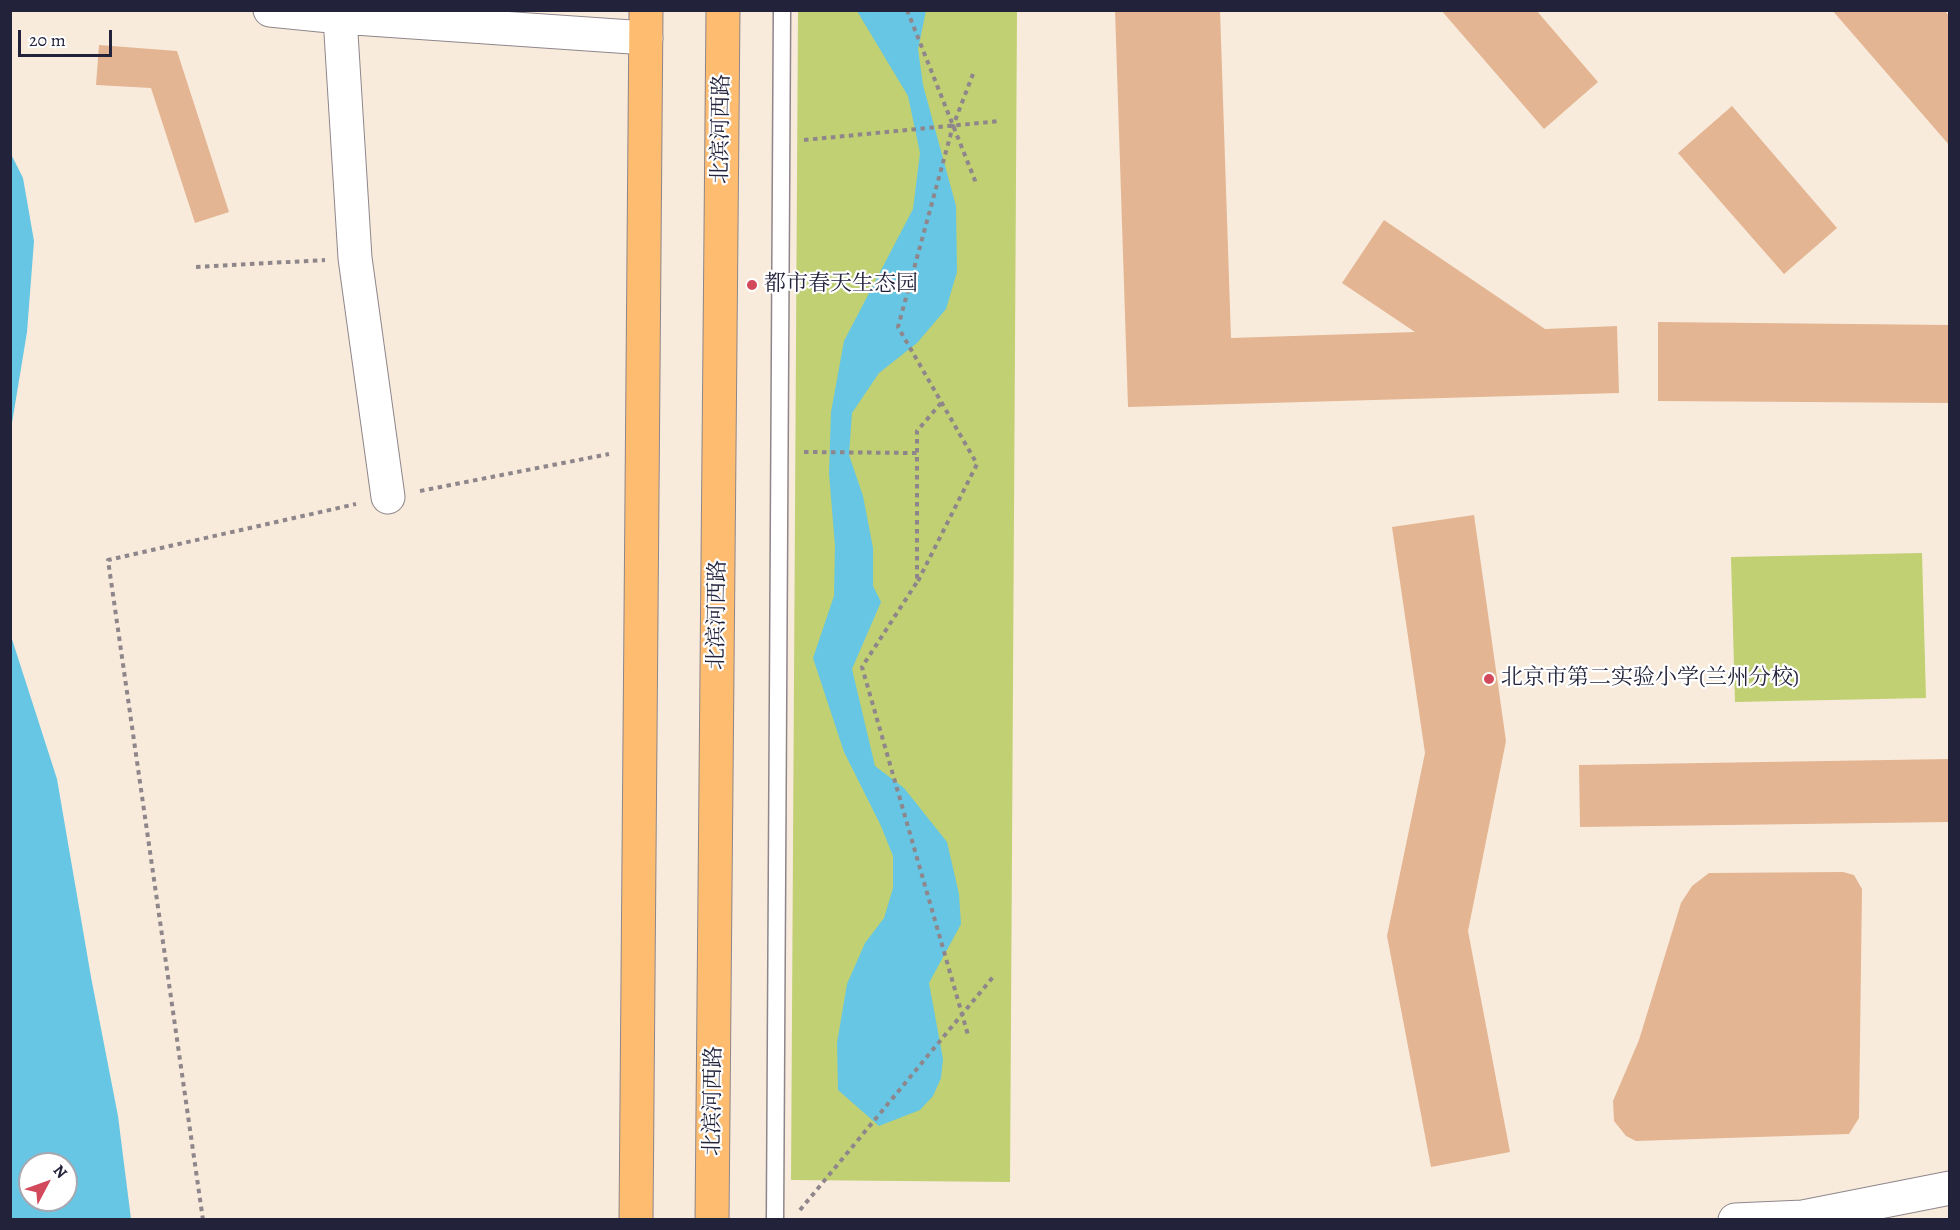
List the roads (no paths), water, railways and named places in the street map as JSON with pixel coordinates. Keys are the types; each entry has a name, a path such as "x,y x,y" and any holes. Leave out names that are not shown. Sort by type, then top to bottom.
{"main road":[{"name":"北滨河西路","path":"712,1220 723,10"},
{"path":"636,1220 646,24"}],"street":[{"path":"270,10 340,17 646,24"},
{"path":"340,17 356,258 388,497"},
{"path":"1735,1220 1803,1216 1950,1188"}],"lane":[{"path":"775,1220 782,10"}],"water":[{"path":"857,11 926,11 918,49 923,85 956,206 957,272 946,309 917,343 879,373 852,413 849,455 863,496 873,548 873,586 881,602 852,669 875,766 904,788 947,842 959,894 961,924 929,983 943,1059 941,1078 933,1096 920,1110 879,1126 838,1090 837,1043 847,984 865,943 884,918 893,888 893,856 881,826 844,752 813,658 834,596 835,546 829,473 831,412 844,341 913,209 920,153 908,96"},
{"path":"11,154 23,178 34,241 27,332 11,429"},
{"path":"10,633 57,779 91,977 118,1116 131,1219 11,1219"}],"place":[{"name":"都市春天生态园","path":"752,285"},
{"name":"北京市第二实验小学(兰州分校)","path":"1489,679"}]}
